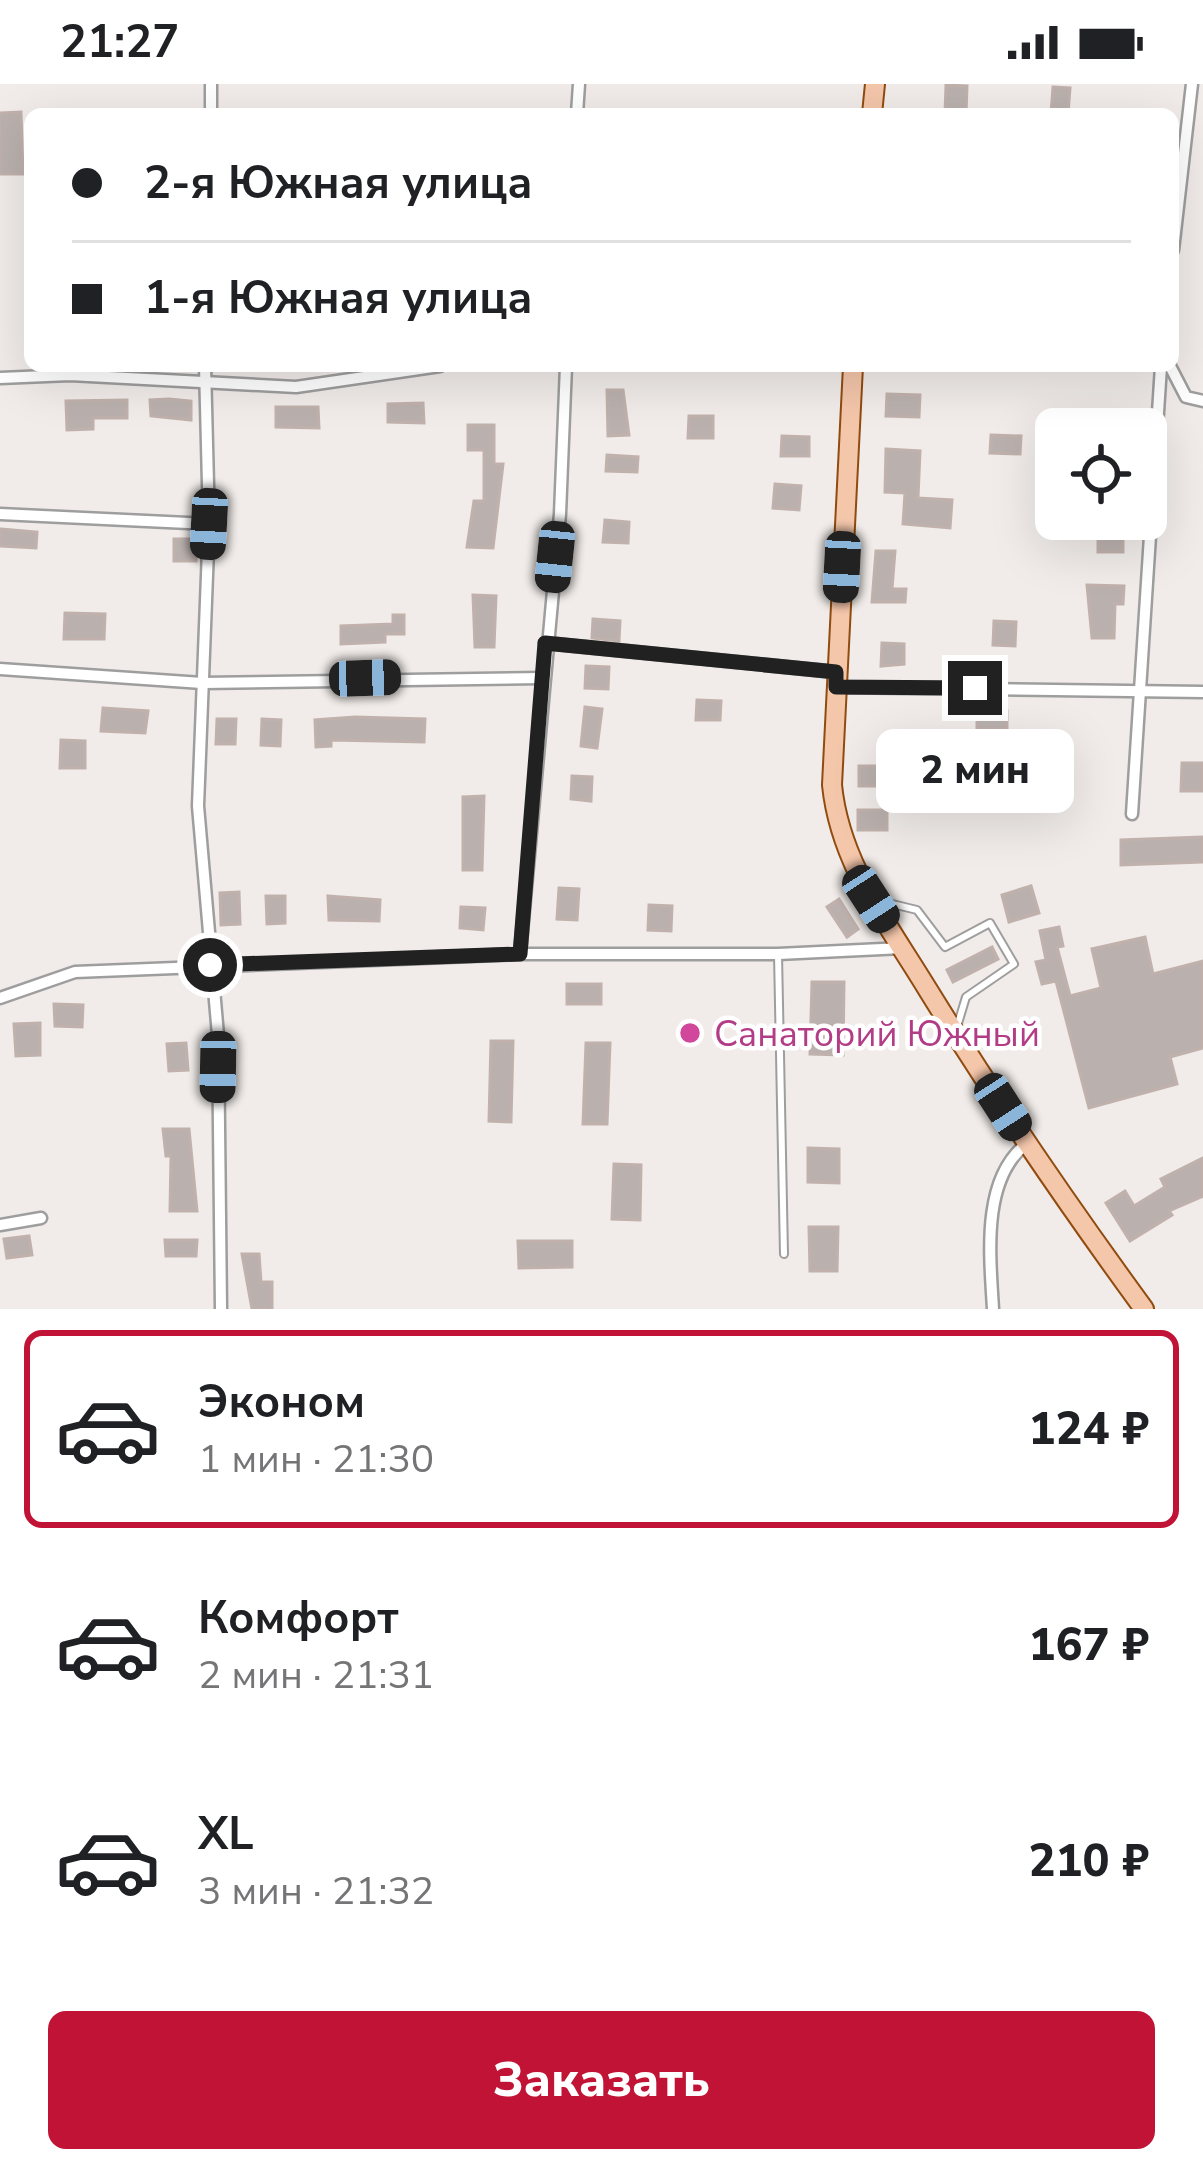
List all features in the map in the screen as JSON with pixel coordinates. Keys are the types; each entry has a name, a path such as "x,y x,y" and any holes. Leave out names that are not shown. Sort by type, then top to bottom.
{"main road":[{"path":"853,372 836,680 835,813 850,862 1026,1144 1144,1309"}],"street":[{"path":"1179,198 1192,84"},
{"path":"205,372 209,524 199,806 218,1035 221,1309"},
{"path":"0,378 296,387 399,372"},
{"path":"520,954 541,678 560,514 566,372"},
{"path":"1132,814 1161,372"},
{"path":"1173,372 1186,397 1203,401"},
{"path":"0,514 209,524"},
{"path":"545,643 836,680 1203,692"},
{"path":"0,669 202,682 541,678"},
{"path":"0,998 75,972 520,954 778,955 903,949"},
{"path":"993,1309 994,1204 1011,1156 1026,1144"},
{"path":"0,1225 41,1218"}],"lane":[{"path":"871,899 917,910 945,946 990,923 1014,964 966,997 955,1033"},
{"path":"778,955 784,1254"}],"building":[{"path":"946,85 967,86 966,108 945,108"},
{"path":"1053,87 1070,88 1068,108 1051,108"},
{"path":"21,112 23,174 0,174 0,113"},
{"path":"607,390 623,390 629,435 608,436"},
{"path":"887,394 920,395 919,417 886,416"},
{"path":"127,400 127,418 93,418 93,429 67,430 66,401"},
{"path":"150,400 191,401 191,420 151,416"},
{"path":"423,403 424,423 388,422 388,404"},
{"path":"276,407 318,407 319,428 276,427"},
{"path":"689,416 713,416 713,438 688,438"},
{"path":"468,425 494,425 494,464 503,464 493,548 467,547 474,501 484,501 484,450 468,450"},
{"path":"991,435 1021,436 1020,454 990,453"},
{"path":"782,436 809,437 809,456 781,456"},
{"path":"886,449 920,451 918,498 952,500 950,528 903,524 905,493 885,492"},
{"path":"607,455 638,457 637,472 606,471"},
{"path":"775,484 801,486 799,510 773,508"},
{"path":"605,520 629,522 628,543 603,542"},
{"path":"1,529 37,532 36,548 0,546"},
{"path":"174,539 196,539 196,561 174,561"},
{"path":"1098,540 1123,540 1123,552 1098,552"},
{"path":"876,551 895,551 892,589 906,589 905,602 872,602"},
{"path":"1087,585 1124,586 1123,604 1115,604 1114,638 1092,638"},
{"path":"473,595 496,596 494,647 475,647"},
{"path":"65,613 105,614 104,639 64,639"},
{"path":"393,615 404,615 404,634 385,634 385,642 341,644 341,626 393,624"},
{"path":"593,619 620,621 619,641 592,638"},
{"path":"994,621 1016,622 1015,646 993,645"},
{"path":"882,643 904,644 904,664 881,666"},
{"path":"586,666 609,667 608,689 585,688"},
{"path":"697,700 721,701 720,720 696,720"},
{"path":"585,707 602,709 597,748 581,746"},
{"path":"103,708 148,711 145,733 101,731"},
{"path":"1007,711 1007,729 977,729 977,712"},
{"path":"217,719 236,719 235,744 216,744"},
{"path":"262,719 281,720 280,746 261,745"},
{"path":"425,719 424,742 331,740 331,746 316,747 315,720"},
{"path":"61,740 85,741 85,768 60,768"},
{"path":"1182,763 1203,763 1203,791 1181,791"},
{"path":"859,766 883,766 883,786 859,786"},
{"path":"572,776 592,777 591,801 571,799"},
{"path":"484,796 482,870 463,870 463,797"},
{"path":"858,810 887,810 887,830 858,830"},
{"path":"1203,837 1203,862 1121,865 1121,840"},
{"path":"1031,886 1039,913 1009,922 1002,895"},
{"path":"559,888 579,889 577,920 557,919"},
{"path":"239,892 240,924 221,925 220,893"},
{"path":"266,896 285,896 285,923 267,924"},
{"path":"328,896 380,900 379,921 329,920"},
{"path":"839,899 858,929 847,937 827,907"},
{"path":"649,905 672,906 671,931 648,930"},
{"path":"461,907 485,908 483,930 460,928"},
{"path":"1059,927 1063,946 1057,947 1070,996 1101,988 1092,949 1145,937 1153,974 1203,961 1203,1048 1170,1057 1177,1084 1089,1108 1056,981 1042,984 1036,962 1046,960 1040,931"},
{"path":"992,947 998,959 953,982 947,970"},
{"path":"812,982 844,982 843,1055 810,1054"},
{"path":"567,984 601,984 601,1004 567,1004"},
{"path":"54,1004 83,1005 82,1027 55,1026"},
{"path":"40,1023 40,1055 16,1056 14,1024"},
{"path":"491,1041 513,1041 511,1122 489,1121"},
{"path":"186,1043 188,1070 169,1071 167,1044"},
{"path":"586,1043 610,1043 607,1124 583,1124"},
{"path":"163,1129 189,1129 197,1211 170,1211 171,1156 166,1156"},
{"path":"808,1148 839,1149 839,1183 808,1182"},
{"path":"1203,1158 1203,1196 1169,1211 1172,1215 1130,1241 1106,1203 1125,1191 1134,1206 1165,1187 1161,1179"},
{"path":"614,1164 641,1165 640,1220 612,1219"},
{"path":"809,1227 838,1227 837,1271 810,1271"},
{"path":"29,1236 32,1255 7,1258 4,1239"},
{"path":"165,1240 197,1240 196,1256 166,1256"},
{"path":"518,1241 572,1241 572,1267 519,1268"},
{"path":"242,1254 259,1254 261,1282 272,1282 272,1309 252,1309"}],"place":[{"name":"Санаторий Южный","path":"690,1033"}],"route":[{"path":"210,965 520,954 545,643 836,672 836,687 975,688"}]}
